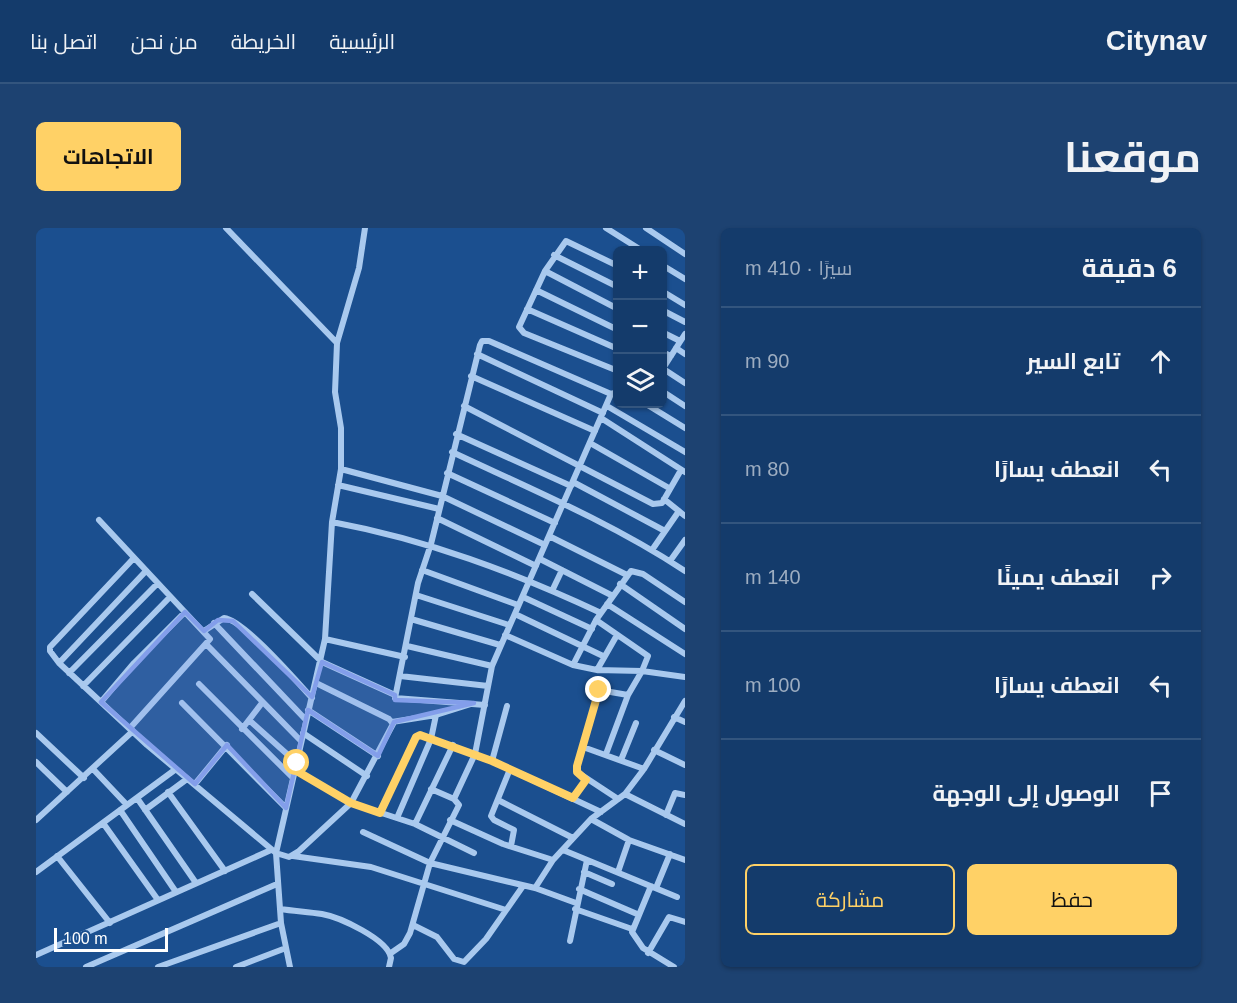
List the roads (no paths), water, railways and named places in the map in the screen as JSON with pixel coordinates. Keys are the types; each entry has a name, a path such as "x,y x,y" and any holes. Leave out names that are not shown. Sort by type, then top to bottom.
{"street":[{"path":"226,228 337,343"},
{"path":"290,967 281,924 274,852 308,710 322,662 332,522 341,469 341,428 335,392 337,343 359,268 365,228"},
{"path":"606,228 635,246"},
{"path":"646,228 685,254"},
{"path":"613,263 571,242 561,245 536,290 520,330 613,369"},
{"path":"554,255 613,284"},
{"path":"667,267 685,279"},
{"path":"545,272 613,306"},
{"path":"536,290 613,328"},
{"path":"667,294 685,305"},
{"path":"527,309 613,347"},
{"path":"667,312 685,322"},
{"path":"667,334 680,341"},
{"path":"667,362 685,334"},
{"path":"395,695 422,570 431,544 456,434 482,341 489,341 613,393"},
{"path":"676,348 685,354"},
{"path":"464,406 581,465 649,503 660,504 683,471 602,416 477,354"},
{"path":"667,354 671,356"},
{"path":"667,372 685,383"},
{"path":"471,376 595,431"},
{"path":"667,394 685,406"},
{"path":"454,799 475,754 492,666 500,645 613,395"},
{"path":"607,406 685,452"},
{"path":"652,408 685,428"},
{"path":"456,434 572,484 665,531"},
{"path":"590,443 669,488"},
{"path":"452,452 563,504 652,550 685,571"},
{"path":"341,469 442,496 545,545"},
{"path":"447,473 555,523"},
{"path":"339,485 439,509"},
{"path":"664,499 685,516"},
{"path":"652,550 679,511"},
{"path":"437,518 538,562 562,570 613,596"},
{"path":"36,820 84,778 131,730 210,639 145,572 99,520"},
{"path":"332,522 431,544 530,581 601,613"},
{"path":"549,536 627,575"},
{"path":"670,561 685,540"},
{"path":"133,559 50,647 50,651 69,673 131,730 274,852 371,867 506,909"},
{"path":"422,570 518,605"},
{"path":"552,591 562,570"},
{"path":"573,665 596,620 620,584 632,571 637,571 685,602"},
{"path":"59,663 145,572"},
{"path":"69,673 157,584"},
{"path":"620,584 685,629"},
{"path":"252,594 322,662 395,695 398,700 485,705"},
{"path":"416,595 509,625"},
{"path":"83,686 170,597"},
{"path":"523,597 592,629"},
{"path":"607,604 685,654"},
{"path":"101,702 134,663 185,612"},
{"path":"515,614 603,656"},
{"path":"204,631 224,618 232,621 259,643 312,698"},
{"path":"411,619 500,645"},
{"path":"596,620 648,656 628,695 606,754"},
{"path":"214,623 306,720"},
{"path":"505,635 573,665 597,670 642,671 685,677"},
{"path":"597,670 617,635"},
{"path":"325,639 405,657"},
{"path":"207,645 301,741"},
{"path":"407,646 492,666"},
{"path":"400,676 488,686"},
{"path":"316,683 392,722 436,715 474,703"},
{"path":"199,684 293,778"},
{"path":"618,799 577,772 599,690 628,695"},
{"path":"536,888 553,860 573,838 591,819 625,794 644,769 685,701"},
{"path":"182,703 227,745 286,808"},
{"path":"242,729 262,703"},
{"path":"492,761 507,706"},
{"path":"308,710 378,756"},
{"path":"397,818 432,739 436,715"},
{"path":"674,717 685,722"},
{"path":"249,720 296,766 351,803 415,824 474,853"},
{"path":"293,856 351,803 378,756 392,722"},
{"path":"621,759 636,723"},
{"path":"36,733 84,778"},
{"path":"303,733 367,776"},
{"path":"380,813 416,737 420,735 492,761 601,812"},
{"path":"195,784 227,745"},
{"path":"415,824 453,746"},
{"path":"583,747 644,769"},
{"path":"654,750 685,765"},
{"path":"36,762 67,792"},
{"path":"93,769 127,805"},
{"path":"36,872 176,769"},
{"path":"510,769 492,818 514,830 511,846"},
{"path":"145,810 187,778"},
{"path":"573,798 586,780"},
{"path":"389,967 391,953 404,944 413,925 430,863 459,804 454,799 431,789"},
{"path":"168,792 225,871"},
{"path":"666,815 675,793 685,795"},
{"path":"625,794 685,824"},
{"path":"137,798 196,883"},
{"path":"498,800 573,838"},
{"path":"120,810 176,892"},
{"path":"591,819 629,840 685,860"},
{"path":"450,820 511,846 553,860"},
{"path":"103,822 158,900"},
{"path":"363,832 430,863 536,888 632,929"},
{"path":"618,872 629,840"},
{"path":"562,850 677,897"},
{"path":"36,955 196,883 274,852"},
{"path":"670,854 654,887 637,914 632,929 636,940 648,953 674,967"},
{"path":"57,856 110,923"},
{"path":"570,941 579,889 587,860"},
{"path":"584,872 612,884"},
{"path":"86,967 277,884"},
{"path":"413,925 437,938 454,959 461,963 479,948 524,886"},
{"path":"579,889 637,914"},
{"path":"280,909 337,918 381,942 391,953"},
{"path":"648,953 669,917 685,922"},
{"path":"158,967 281,924"},
{"path":"236,967 286,948"}]}
